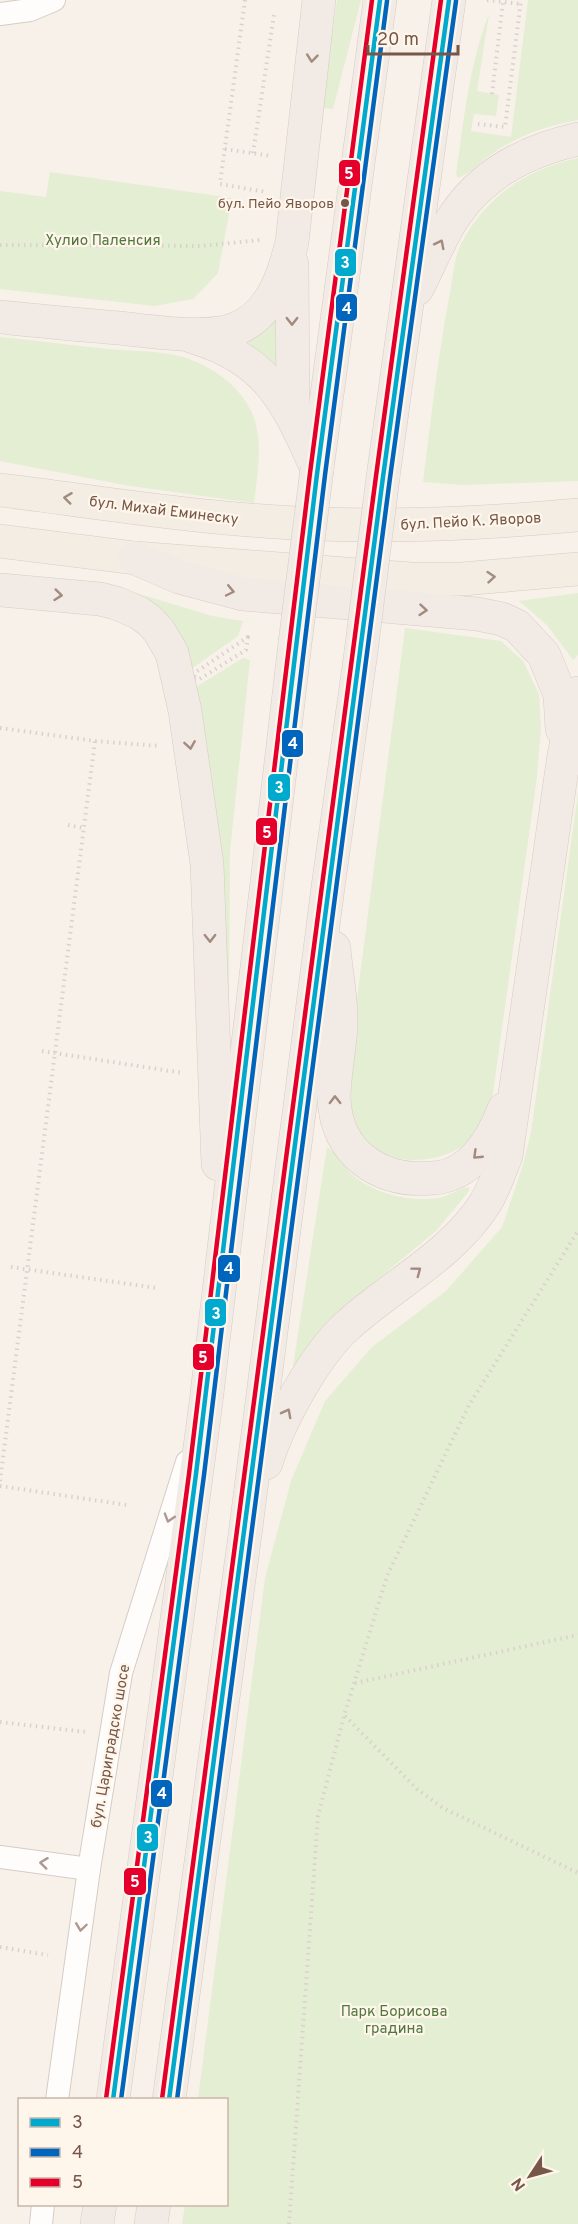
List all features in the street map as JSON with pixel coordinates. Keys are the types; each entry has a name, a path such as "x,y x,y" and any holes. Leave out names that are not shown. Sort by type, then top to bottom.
{"highway":[{"path":"293,415 281,241 319,0"},
{"name":"бул. Цариградско шосе","path":"113,2098 206,1402 295,643 380,0"},
{"path":"169,2098 404,315 449,0"},
{"path":"404,315 454,215 479,187 523,157 551,145 578,139"},
{"path":"186,335 237,329 265,307 277,289 285,270 281,241"},
{"path":"0,317 186,335 217,344 254,366 274,387 293,415 317,469"},
{"path":"135,558 179,577 243,594 477,614 502,619 517,626 544,655 560,695 564,755"},
{"path":"0,590 100,599 117,603 150,621 172,653 185,711 207,864 222,1266"},
{"path":"246,1527 271,1447 287,1414 321,1357 345,1327 445,1250 486,1202 506,1156 564,755 578,693"},
{"path":"328,887 341,1023 334,1096 336,1119 342,1136 364,1160 372,1167 398,1178 420,1180 440,1178 459,1169 479,1155 496,1131 520,1066"},
{"path":"97,2224 100,2206"},
{"path":"151,2224 154,2206"}],"main road":[{"name":"бул. Михай Еминеску","path":"0,490 218,518 329,524"},
{"name":"бул. Пейо К. Яворов","path":"329,524 493,523 578,515"},
{"path":"0,541 135,558 411,579 462,579 578,569"}],"street":[{"path":"0,14 30,9 54,0"},
{"name":"бул. Цариградско шосе","path":"57,2098 89,1869 122,1673 206,1402"},
{"path":"0,1857 89,1869"},
{"path":"40,2224 43,2206"}],"path":[{"path":"245,0 220,184 276,193"},
{"path":"477,124 505,127 521,2 487,0"},
{"path":"492,94 502,2"},
{"path":"253,153 274,15"},
{"path":"225,149 268,155"},
{"path":"0,245 201,246 281,241"},
{"path":"196,672 248,637 246,650 203,677"},
{"path":"0,728 95,741 161,746"},
{"path":"0,1481 95,741"},
{"path":"68,825 84,828"},
{"path":"42,1051 183,1073"},
{"path":"289,2224 318,1816 344,1716 387,1576 469,1405 578,1232"},
{"path":"11,1267 157,1288"},
{"path":"0,1486 127,1505"},
{"path":"355,1683 578,1635"},
{"path":"344,1716 417,1789 443,1808 578,1873"},
{"path":"0,1722 75,1731"},
{"path":"0,1947 48,1954"}],"green space":[{"path":"337,0 361,0 333,109 322,108"},
{"path":"528,0 578,0 578,120 522,136 458,178 456,174 468,93 482,33 489,14 477,91 499,95 496,116 474,114 471,131 511,137"},
{"path":"578,158 578,481 463,485 423,482 442,340 455,261 461,244 483,212 510,187 542,169"},
{"name":"Хулио Паленсия","path":"50,172 232,198 218,273 193,299 155,306 0,289 0,191 46,197"},
{"path":"280,312 278,370 247,341"},
{"path":"0,337 169,354 197,362 210,369 223,378 244,399 256,425 259,454 254,503 130,486 0,461"},
{"path":"133,592 212,616 243,621 238,636 191,669 159,612"},
{"path":"578,593 578,655 573,660 547,625 519,601"},
{"path":"405,628 501,641 523,661 539,694 541,727 537,777 491,1107 475,1136 465,1145 439,1157 412,1160 386,1154 374,1148 364,1139 353,1123 345,1091"},
{"path":"243,658 250,660 230,851 229,1005 223,1004 196,687"},
{"name":"Парк Борисова градина","path":"578,793 578,2224 182,2224 185,2206 228,2206 228,2098 198,2098 265,1578 291,1481 325,1401 372,1347 446,1291 502,1227 523,1165 531,1132"},
{"path":"327,1147 355,1177 384,1193 406,1198 428,1199 443,1197 469,1187 469,1191 436,1231 344,1307 295,1368 293,1366"}],"transit line":[{"name":"5","path":"106,2098 189,1474 310,473 372,0"},
{"name":"3","path":"113,2098 196,1474 317,474 380,0"},
{"name":"5","path":"162,2098 441,0"},
{"name":"3","path":"169,2098 383,477 449,0"},
{"name":"4","path":"121,2098 204,1475 325,475 387,1"},
{"name":"4","path":"177,2098 390,478 456,1"}],"place":[{"name":"бул. Пейо Яворов","path":"345,203"}]}
